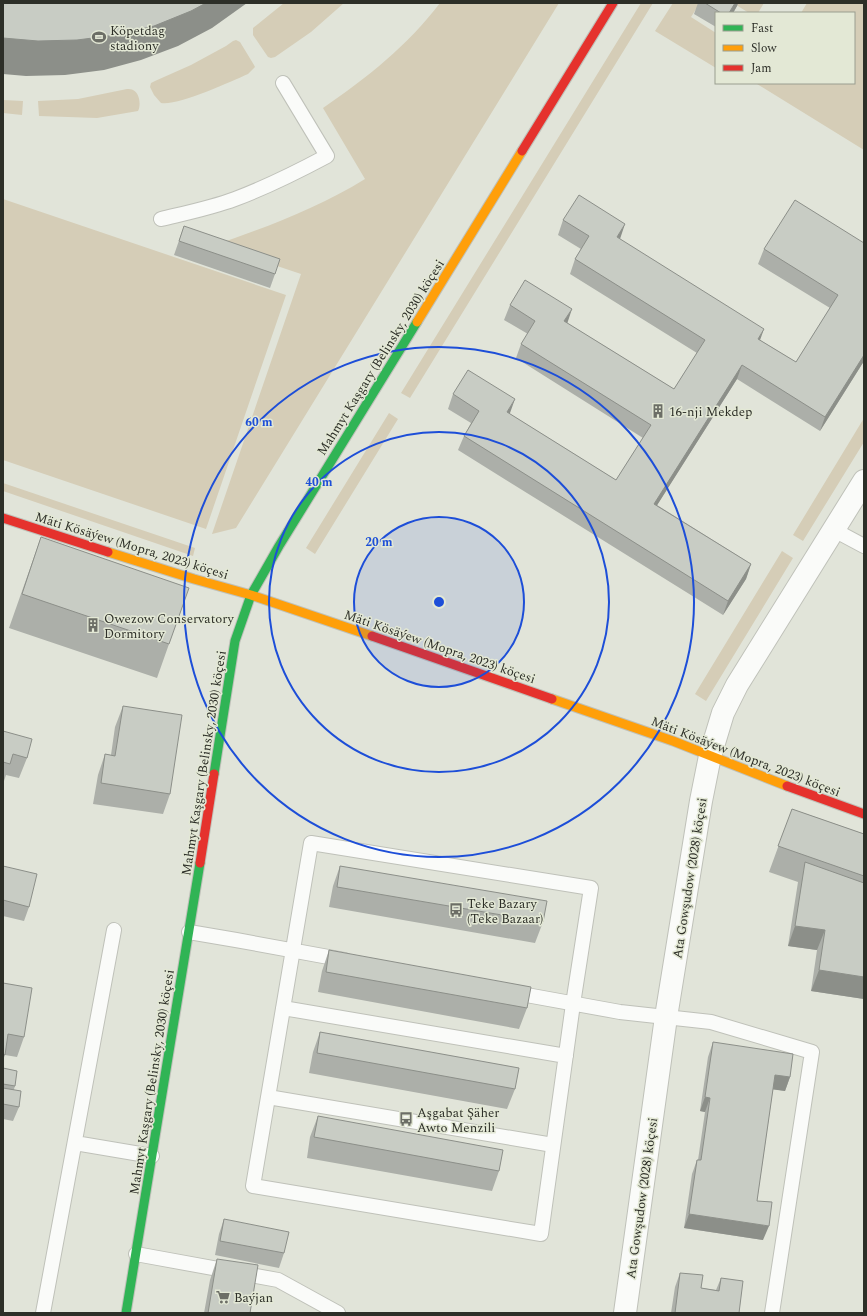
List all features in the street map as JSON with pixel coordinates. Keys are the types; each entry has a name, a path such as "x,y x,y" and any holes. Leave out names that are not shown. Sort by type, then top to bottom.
{"street":[{"name":"Mahmyt Kaşgary (Belinsky, 2030) köçesi","path":"126,1313 235,641 251,595 287,532 613,3"},
{"name":"Ata Gowşudow (2028) köçesi","path":"626,1313 666,1017 701,801 710,756 723,713 737,685 864,481"},
{"name":"Mäti Kösäýew (Mopra, 2023) köçesi","path":"3,518 194,579 251,595 673,741 864,814"}],"lane":[{"path":"161,219 234,199 270,185 327,156 283,83"},
{"path":"834,530 864,546"},
{"path":"311,843 590,888 573,1004 541,1234 253,1186 311,843"},
{"path":"43,1313 114,930"},
{"path":"189,932 355,962"},
{"path":"495,989 620,1012 711,1022 812,1052 772,1313"},
{"path":"283,1008 566,1056"},
{"path":"268,1097 553,1146"},
{"path":"75,1143 152,1156"},
{"path":"136,1254 278,1280 338,1313"}],"shaded area":[{"path":"284,3 344,3 311,32 275,57 271,58 268,57 253,35 253,28"},
{"path":"440,3 559,3 236,528 212,534 301,274 215,245 311,208 365,179 323,108 371,73 401,47"},
{"path":"641,3 653,3 410,398 401,393"},
{"path":"673,3 700,3 691,17 715,32 715,67 655,31"},
{"path":"733,3 764,3 759,12 747,12"},
{"path":"807,3 864,3 864,150 757,84 855,84 855,12 802,12"},
{"path":"236,40 240,42 255,67 248,74 204,93 179,101 161,103 154,95 150,87 151,83 191,65"},
{"path":"127,89 133,90 137,94 140,103 138,111 97,118 39,116 38,101 78,99"},
{"path":"3,100 23,101 22,115 3,113"},
{"path":"3,199 286,295 206,529 3,460"},
{"path":"389,413 398,419 315,554 306,548"},
{"path":"864,418 864,442 803,541 793,535"},
{"path":"3,483 195,548 193,556 3,491"},
{"path":"782,551 793,558 706,701 695,694"}],"building":[{"path":"3,3 206,3 191,11 154,26 116,35 77,40 38,41 3,38"},
{"path":"705,3 735,3 730,12 719,12"},
{"name":"16-nji Mekdep","path":"579,195 625,224 617,237 764,329 758,339 796,362 838,295 764,249 795,200 864,243 864,355 825,417 742,365 654,504 751,564 728,601 464,436 479,411 453,394 468,370 515,399 507,412 616,480 651,425 521,344 535,321 510,305 525,280 572,309 564,321 674,389 705,340 575,259 589,236 563,220"},
{"path":"184,226 280,259 275,274 179,241"},
{"path":"41,537 189,588 169,644 22,594"},
{"path":"123,706 182,715 170,794 101,783 105,754 115,756"},
{"path":"3,731 32,739 27,758 13,754 10,764 3,762"},
{"path":"792,809 864,834 864,876 778,846"},
{"path":"805,862 864,883 864,977 819,970 825,930 795,926"},
{"path":"3,866 37,874 29,907 3,900"},
{"path":"340,866 547,901 543,922 337,887"},
{"path":"329,950 531,987 527,1008 326,972"},
{"path":"3,983 32,988 24,1037 8,1034 5,1055 3,1054"},
{"path":"320,1032 519,1068 515,1089 317,1053"},
{"path":"713,1042 793,1054 790,1077 775,1075 757,1201 772,1202 769,1226 689,1214 697,1160 701,1160 710,1098 705,1097"},
{"path":"3,1068 17,1071 15,1086 3,1084"},
{"path":"3,1088 21,1091 19,1107 3,1104"},
{"path":"318,1116 503,1150 499,1171 314,1137"},
{"path":"224,1219 289,1232 284,1253 220,1241"},
{"path":"217,1259 258,1265 250,1313 208,1313"},
{"path":"680,1273 703,1275 701,1288 719,1291 721,1278 743,1281 739,1313 675,1313"}],"traffic: fast":[{"path":"214,774 235,641 251,595 279,546 417,322"},
{"path":"126,1313 200,863"}],"traffic: slow":[{"path":"417,322 522,151"},
{"path":"108,552 251,595 372,636"},
{"path":"552,699 673,741 787,786"}],"traffic: jam":[{"path":"522,151 613,3"},
{"path":"3,518 108,552"},
{"path":"372,636 552,699"},
{"path":"200,863 214,774"},
{"path":"787,786 864,814"}],"place":[{"name":"Köpetdag stadiony","path":"99,37"},
{"name":"16-nji Mekdep","path":"658,411"},
{"name":"Owezow Conservatory Dormitory","path":"93,625"},
{"name":"Teke Bazary (Teke Bazaar)","path":"456,910"},
{"name":"Aşgabat Şäher Awto Menzili","path":"406,1119"},
{"name":"Baýjan","path":"223,1297"}]}
